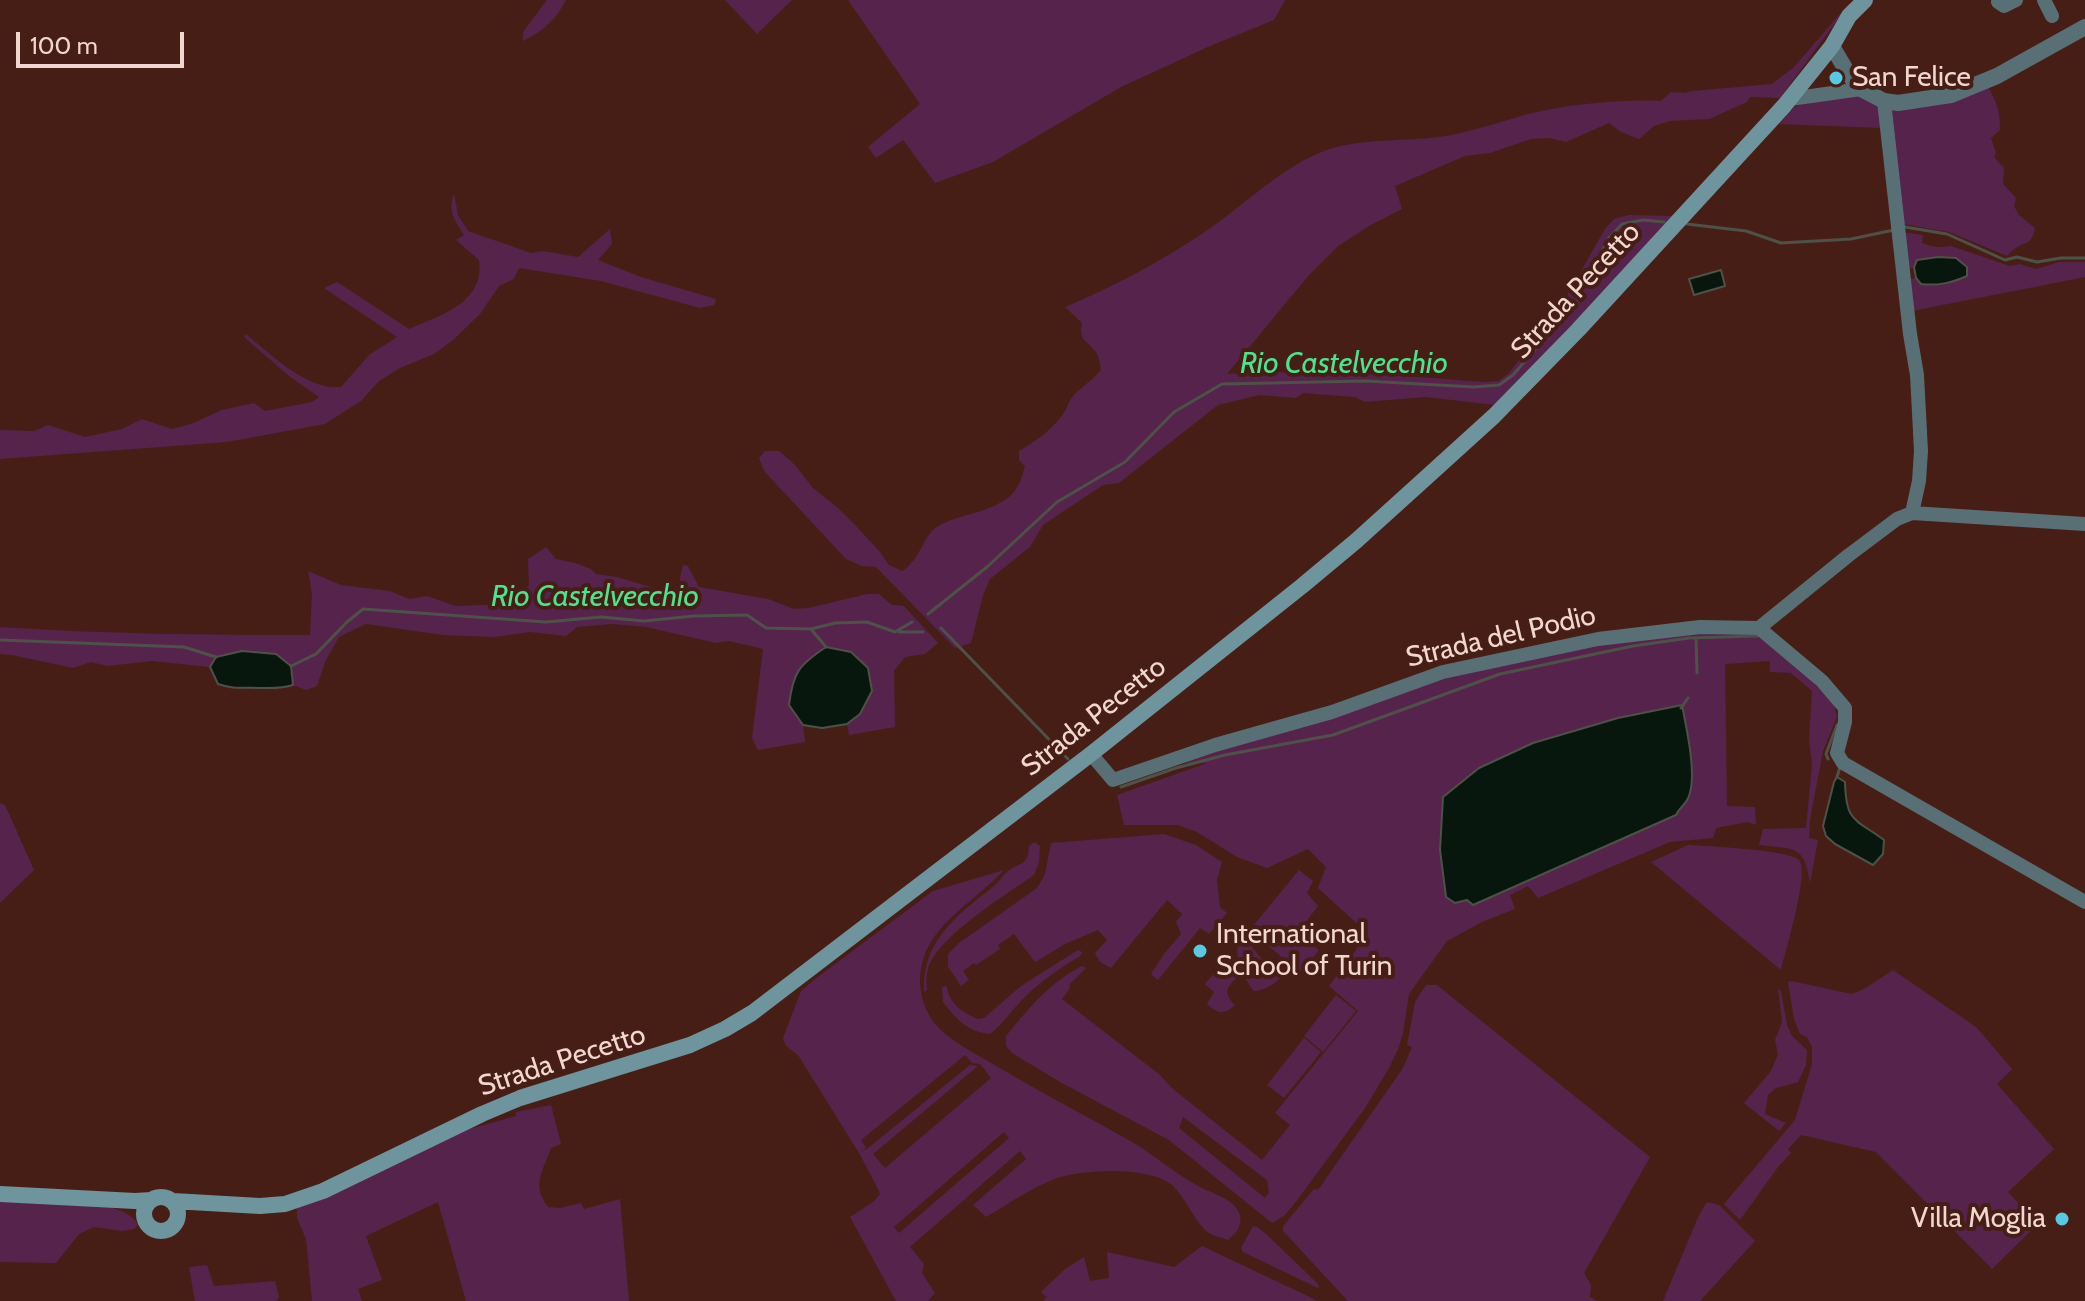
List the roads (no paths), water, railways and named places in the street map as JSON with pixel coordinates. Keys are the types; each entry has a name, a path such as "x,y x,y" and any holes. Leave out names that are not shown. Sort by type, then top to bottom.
{"main road":[{"name":"Strada Pecetto","path":"0,1194 135,1201 162,1197 173,1201 260,1206 285,1204 323,1191 520,1098 690,1045 752,1013 1091,754 1324,568 1494,416 1578,330 1790,99 1832,46 1842,26 1865,0"},
{"name":"Strada Pecetto","path":"101,1198 125,1207 160,1231 171,1229 177,1221 197,1209 219,1204"},
{"path":"145,1219 145,1208 152,1200"},
{"path":"173,1201 178,1210 177,1221"}],"street":[{"path":"1998,2 2004,6 2016,0"},
{"path":"2044,0 2058,28"},
{"path":"1832,46 1861,89 1884,101 1898,103 1951,95 1997,76 2058,28 2085,27"},
{"path":"1790,99 1861,89"},
{"path":"1884,101 1917,375 1921,451 1912,513"},
{"path":"2085,524 1912,513 1897,519 1849,555 1759,628 1822,681 1845,708 1845,722 1837,753 1843,763 2085,902"},
{"name":"Strada del Podio","path":"1091,754 1113,780 1215,745 1332,712 1443,672 1598,639 1700,627 1759,628"}],"waterway":[{"name":"Rio Castelvecchio","path":"928,614 987,567 1057,502 1125,462 1174,412 1222,384 1366,381 1474,387 1499,385 1513,375 1576,302 1609,238 1622,224 1643,220 1664,222"},
{"name":"Rio Castelvecchio","path":"1687,224 1746,231 1781,243 1851,239 1894,230"},
{"name":"Rio Castelvecchio","path":"1905,227 1947,234 2005,260 2017,257 2037,262 2085,258"},
{"name":"Rio Castelvecchio","path":"291,666 316,654 363,609 546,622 601,617 644,621 747,615 766,628 811,629 835,623 867,622 895,632 912,622"},
{"path":"941,628 1068,759"},
{"path":"811,629 826,647"},
{"path":"899,632 923,632"},
{"path":"1121,787 1225,755 1333,735 1500,674 1633,646 1689,638 1758,636"},
{"path":"1696,638 1697,673"},
{"name":"Rio Castelvecchio","path":"0,640 184,647 216,657"},
{"path":"1681,708 1688,698"},
{"path":"1828,759 1826,754 1837,725"},
{"path":"1837,777 1840,767"}],"place":[{"name":"San Felice","path":"1836,78"},
{"name":"International School of Turin","path":"1200,951"},
{"name":"Villa Moglia","path":"2062,1219"}]}
